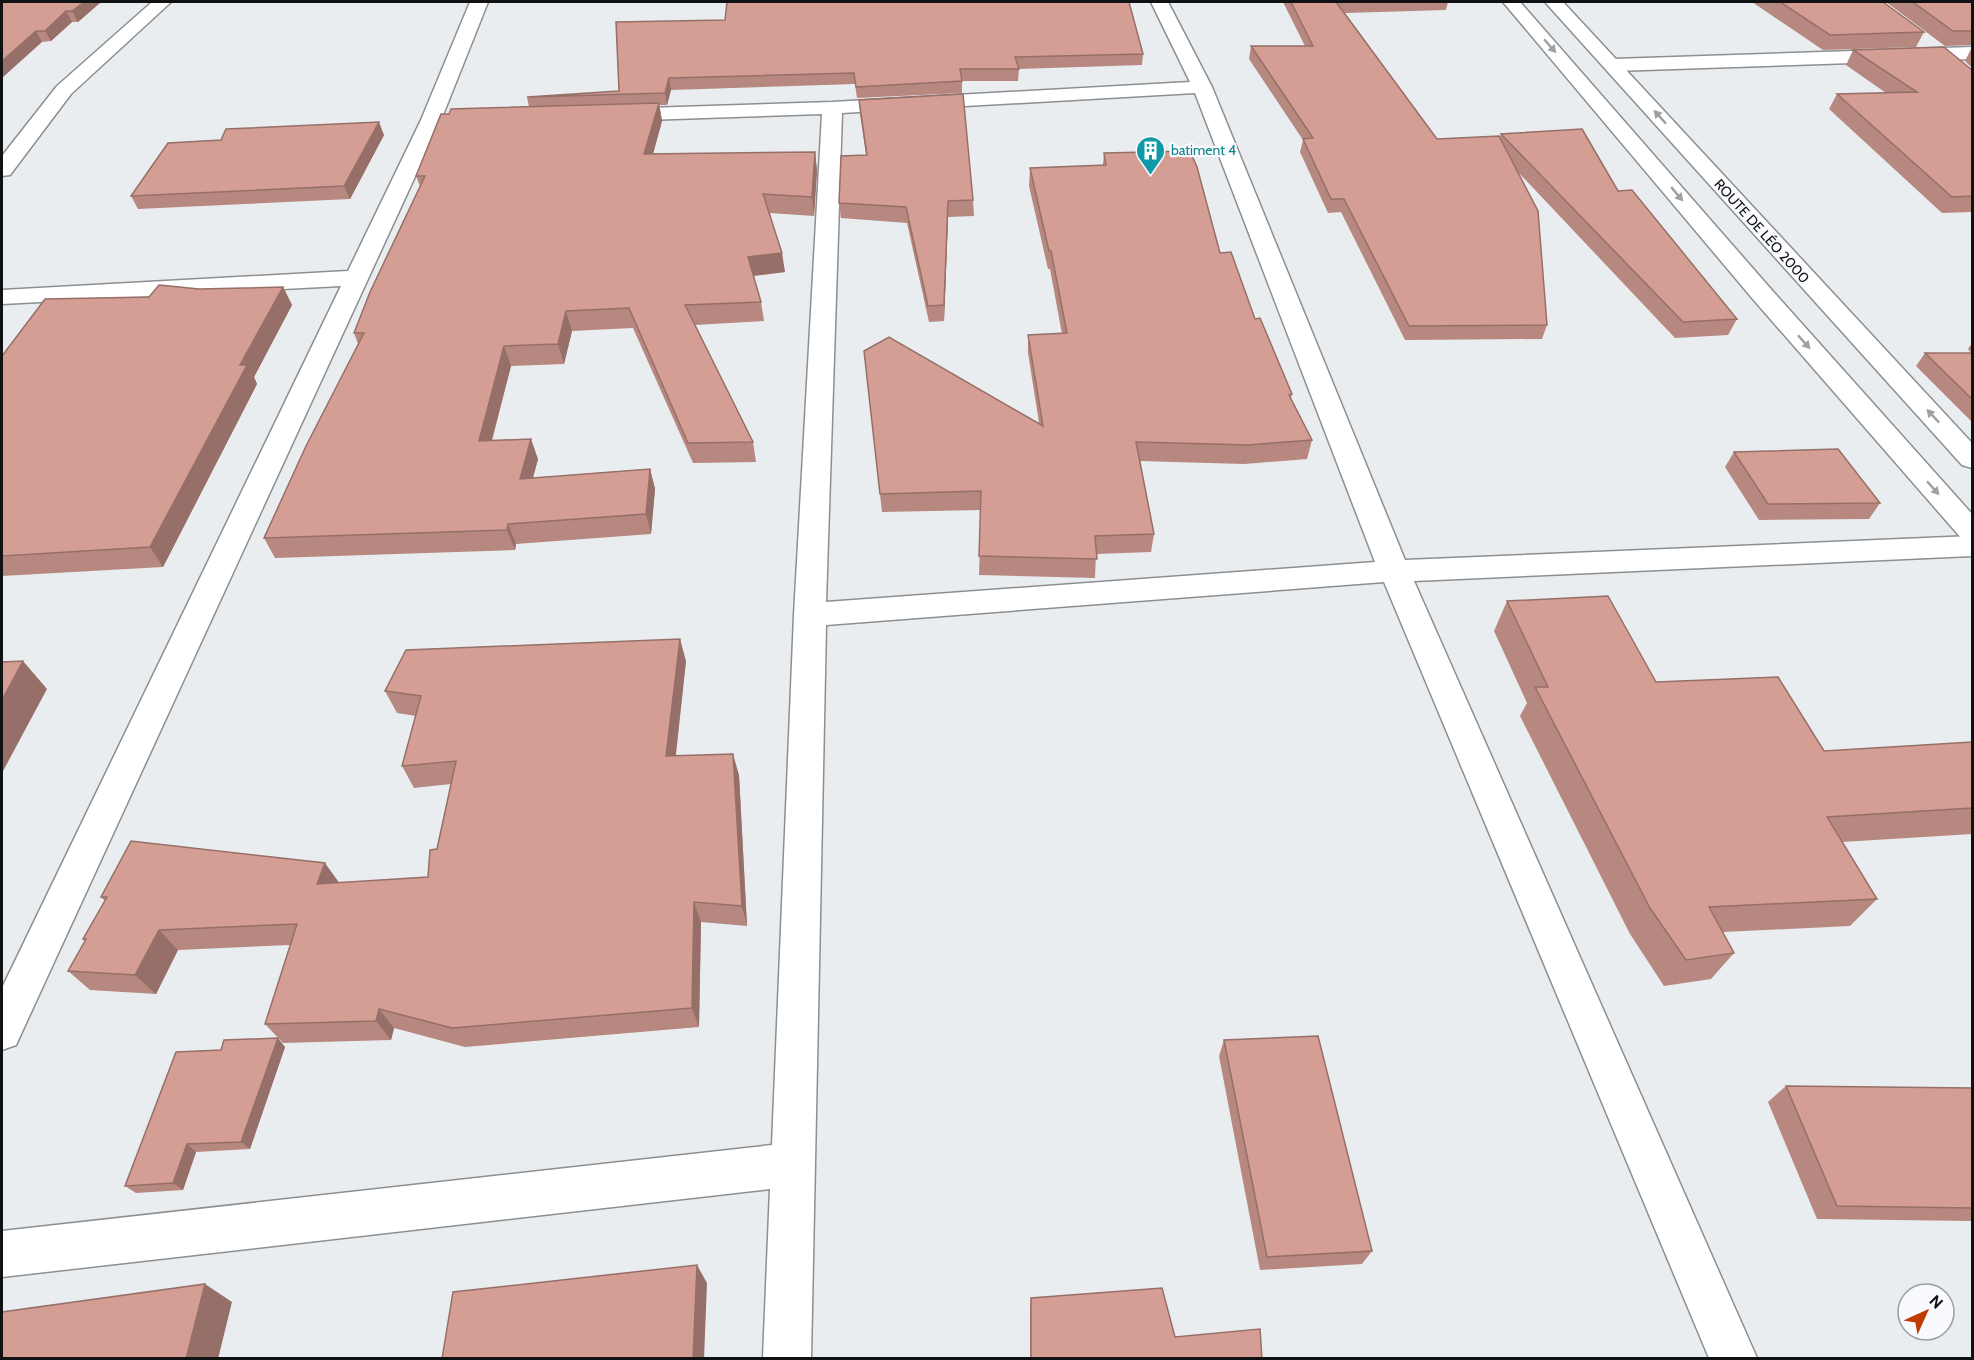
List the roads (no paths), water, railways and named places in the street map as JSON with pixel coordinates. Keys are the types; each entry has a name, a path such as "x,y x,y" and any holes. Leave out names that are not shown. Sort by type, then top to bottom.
{"street":[{"path":"2,170 64,90 162,2"},
{"path":"2,1031 358,278 443,120 479,2"},
{"path":"1160,2 1202,87 1394,571 1733,1359"},
{"path":"1511,2 1761,293 1972,532"},
{"name":"ROUTE DE LÉO 2000","path":"1554,2 1972,459"},
{"path":"1919,39 1964,73"},
{"path":"1614,65 1972,53"},
{"path":"596,115 832,108 1202,87"},
{"path":"788,1359 810,615 832,108"},
{"path":"2,297 358,278"},
{"path":"810,615 1394,571 1972,546"},
{"path":"2,1254 794,1164"}],"place":[{"name":"batiment 4","path":"1150,176"}]}
